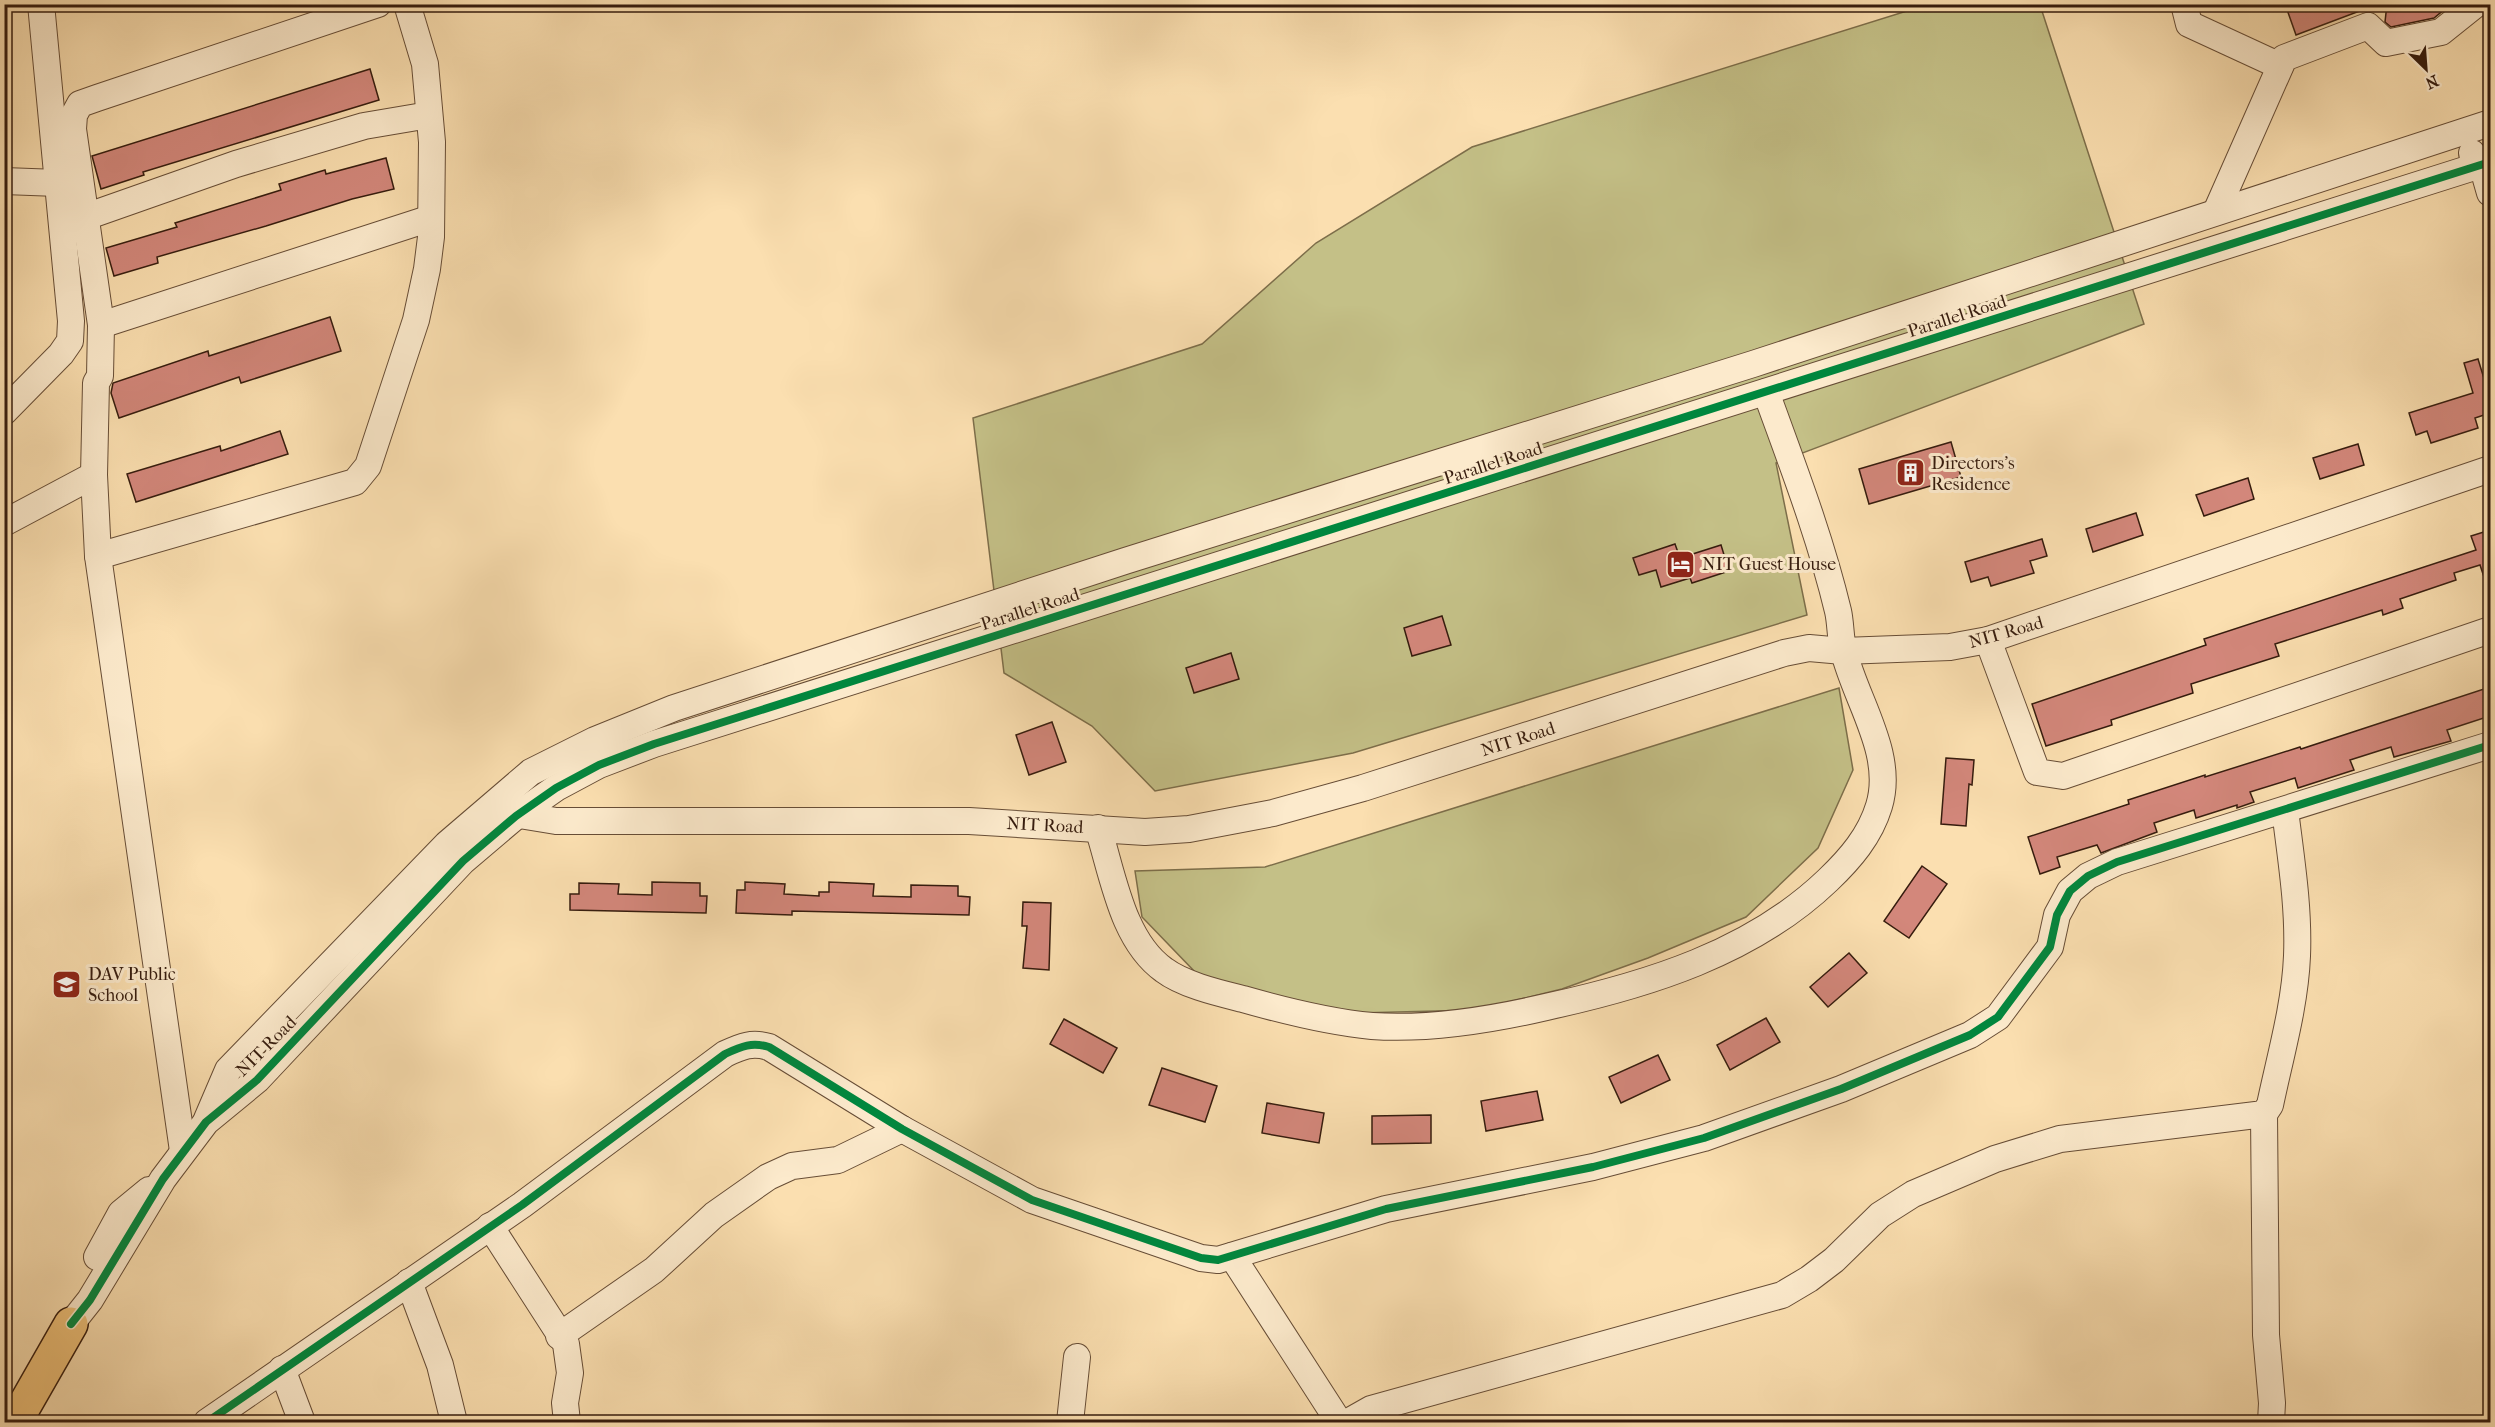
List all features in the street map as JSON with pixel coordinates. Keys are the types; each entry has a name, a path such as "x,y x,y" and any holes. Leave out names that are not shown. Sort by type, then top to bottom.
{"main road":[{"name":"NIT Road","path":"15,1422 71,1324"}],"street":[{"path":"10,399 61,354 70,341 71,321 41,4"},
{"path":"183,1151 98,556 94,475 96,383 100,376 101,325 74,115 80,104 378,4"},
{"path":"98,556 355,482 368,466 416,320 427,269 431,218 432,142 425,64 407,4"},
{"path":"2184,4 2189,24 2280,66"},
{"path":"2216,212 2284,58 2368,26 2386,43 2441,32 2476,4"},
{"path":"62,225 236,164 364,126 429,115"},
{"name":"Parallel Road","path":"487,808 531,772 595,740 674,708 1322,498 1753,364 2490,123"},
{"path":"2456,135 2486,164 2490,193"},
{"name":"Parallel Road","path":"516,816 556,788 599,765 654,744 2486,164"},
{"path":"4,181 58,183"},
{"path":"101,325 431,218"},
{"path":"1098,828 1129,927 1145,953 1167,973 1211,991 1297,1014 1373,1026 1429,1025 1505,1016 1597,996 1646,982 1702,960 1769,927 1813,895 1853,856 1871,827 1880,805 1883,780 1878,748 1844,651 1839,615 1821,549 1766,392"},
{"name":"NIT Road","path":"206,1122 228,1070 447,844 487,808 516,816 556,821 969,822 1145,832 1189,829 1273,813 1363,788 1784,653 1809,648 1844,651 1950,647 1988,640 2490,469"},
{"path":"4,523 94,475"},
{"path":"1988,640 2037,772 2063,776 2490,630"},
{"path":"207,1422 490,1226 725,1054 744,1045 756,1043 769,1047 902,1129 1040,1203 1201,1258 1218,1260 1386,1209 1593,1167 1704,1138 1830,1093 1970,1035 1998,1017 2050,947 2057,915 2070,891 2088,876 2116,862 2490,745"},
{"path":"2271,1422 2272,1403 2266,1335 2264,1114 2270,1105 2297,959 2298,915 2285,810"},
{"name":"NIT Road","path":"71,1324 80,1290 121,1213 162,1179 206,1122 257,1080 463,861 516,816"},
{"path":"1348,1422 1371,1409 1782,1295 1818,1273 1888,1210 1913,1194 1995,1159 2060,1139 2264,1114"},
{"path":"559,1336 654,1270 714,1215 768,1177 792,1166 838,1160 902,1129"},
{"path":"490,1226 566,1344 570,1373 565,1403 567,1422"},
{"path":"1232,1256 1339,1422"},
{"path":"409,1282 440,1365 454,1422"},
{"path":"1070,1422 1077,1357"},
{"path":"282,1369 302,1422"},
{"path":"4,1412 15,1422"}],"shaded area":[{"path":"1926,5 2040,5 2144,324 1776,463 1807,615 1353,753 1155,791 1092,726 1004,673 973,418 1202,344 1316,243 1472,147"},
{"path":"1839,688 1853,770 1818,848 1746,917 1648,958 1562,989 1476,1010 1357,1013 1276,998 1198,975 1142,917 1135,871 1265,867"}],"building":[{"path":"2285,4 2373,4 2373,6 2296,35"},
{"path":"2387,4 2451,4 2434,18 2391,27 2385,22"},
{"path":"370,69 379,100 143,172 144,175 101,189 92,156"},
{"path":"386,158 394,189 352,199 157,257 158,263 114,276 106,248 177,227 175,223 281,190 279,184 325,170 326,174"},
{"path":"330,317 341,351 241,383 239,377 119,418 111,393 113,383 208,351 209,356"},
{"path":"2478,359 2490,398 2490,413 2475,418 2478,428 2431,443 2427,431 2416,435 2409,413 2473,393 2464,363"},
{"path":"280,431 288,454 136,502 127,474 220,446 221,451"},
{"name":"Directors's Residence","path":"1951,442 1961,477 1869,504 1859,469"},
{"path":"2358,444 2364,465 2320,479 2313,458"},
{"path":"2248,478 2254,499 2204,516 2196,495"},
{"path":"2136,513 2143,535 2093,552 2086,529"},
{"path":"2490,530 2490,585 2487,586 2480,565 2454,573 2456,580 2400,599 2403,608 2383,615 2382,610 2275,644 2279,656 2191,684 2193,693 2111,720 2112,725 2046,746 2032,704 2206,645 2204,639 2476,550 2471,536"},
{"path":"2042,539 2047,556 2030,561 2034,573 1991,586 1988,577 1971,582 1965,562"},
{"name":"NIT Guest House","path":"1675,544 1680,558 1721,545 1729,571 1692,583 1690,578 1661,587 1656,570 1639,575 1633,558"},
{"path":"1442,616 1451,645 1412,656 1404,628"},
{"path":"1231,653 1239,679 1194,693 1186,668"},
{"path":"2490,687 2490,716 2447,730 2451,741 2394,757 2391,747 2350,760 2354,770 2298,788 2295,778 2250,792 2254,802 2237,808 2237,805 2196,818 2194,810 2154,823 2157,832 2101,853 2097,845 2057,857 2060,867 2040,874 2028,837 2129,804 2128,800 2205,775 2205,777 2300,747 2301,749"},
{"path":"1052,722 1066,762 1029,775 1016,735"},
{"path":"1946,758 1974,760 1972,785 1969,784 1966,826 1941,824"},
{"path":"1922,866 1947,884 1909,938 1884,921"},
{"path":"652,882 700,883 700,896 707,896 706,913 570,910 570,894 579,894 579,883 619,884 618,894 652,895"},
{"path":"745,882 785,884 784,894 819,896 819,892 829,892 829,882 874,884 873,896 911,897 911,885 958,886 958,896 970,897 969,915 792,911 792,915 736,913 737,890 745,890"},
{"path":"1023,902 1051,903 1049,970 1023,968 1027,926 1022,926"},
{"path":"1849,953 1867,973 1828,1007 1810,987"},
{"path":"1766,1018 1780,1042 1730,1070 1717,1045"},
{"path":"1064,1019 1117,1048 1103,1073 1050,1044"},
{"path":"1658,1055 1670,1080 1621,1103 1609,1077"},
{"path":"1162,1068 1217,1086 1205,1122 1149,1105"},
{"path":"1537,1091 1543,1120 1486,1131 1481,1101"},
{"path":"1267,1103 1324,1113 1319,1143 1262,1133"},
{"path":"1431,1115 1431,1143 1372,1144 1372,1116"}],"cycle path":[{"path":"71,1324 90,1300 163,1179 206,1122 257,1080 463,861 516,816 556,788 599,765 654,744 2490,162"},
{"path":"207,1422 522,1205 725,1054 742,1047 752,1045 769,1047 902,1129 1032,1200 1201,1258 1218,1260 1386,1209 1593,1167 1704,1138 1841,1089 1970,1035 1998,1017 2050,947 2057,915 2070,891 2088,876 2117,862 2490,745"}],"place":[{"name":"Directors's Residence","path":"1910,473"},
{"name":"NIT Guest House","path":"1681,564"},
{"name":"DAV Public School","path":"67,984"}]}
